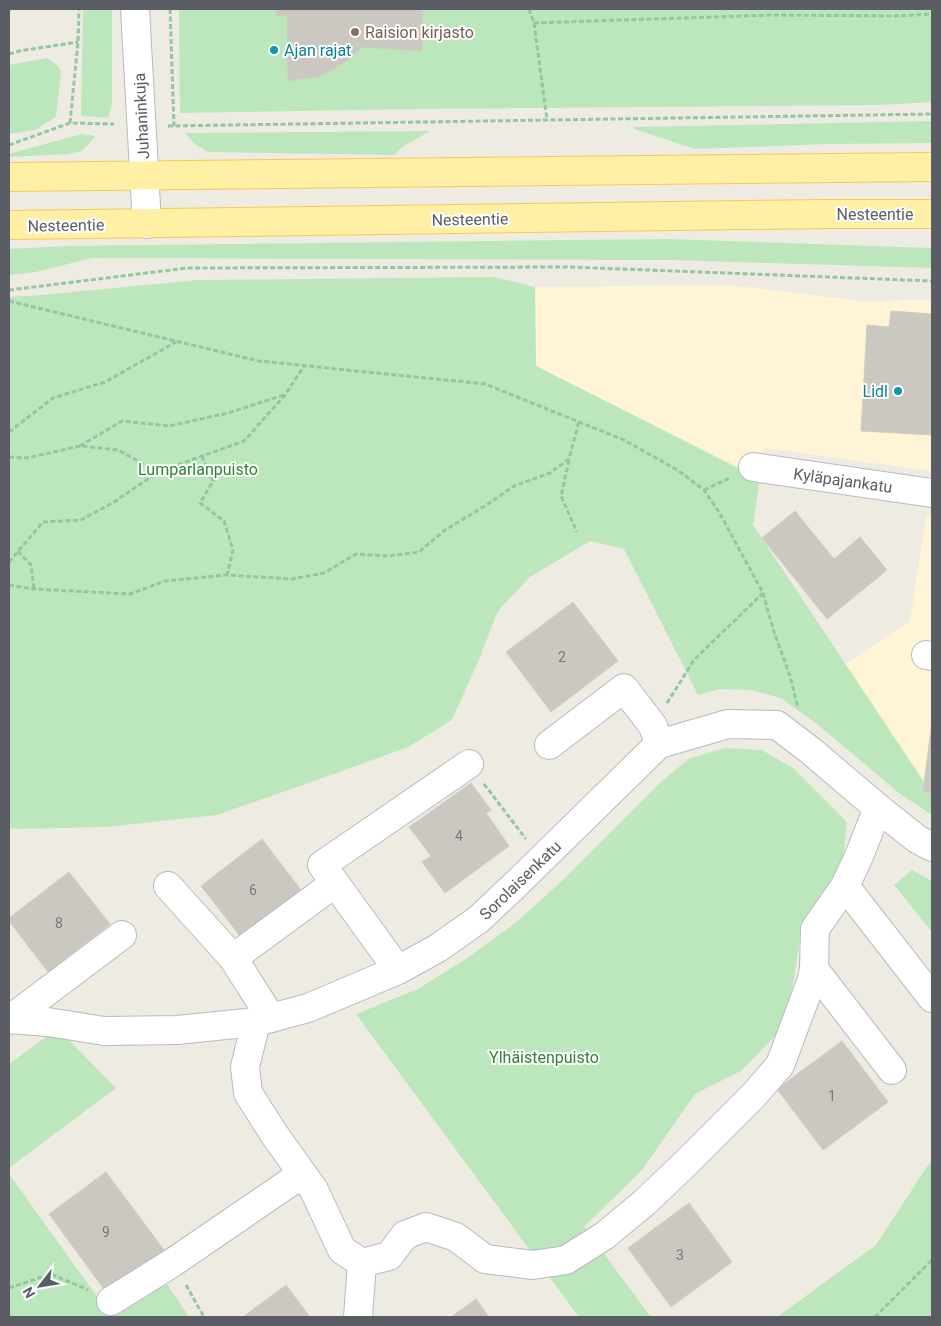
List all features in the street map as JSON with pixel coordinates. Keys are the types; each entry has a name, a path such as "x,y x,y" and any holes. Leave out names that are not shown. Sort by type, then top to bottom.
{"main road":[{"path":"9,177 932,167"},
{"name":"Nesteentie","path":"9,225 788,214 932,214"}],"street":[{"name":"Juhaninkuja","path":"135,9 147,224"},
{"name":"Kyläpajankatu","path":"753,467 932,493"},
{"path":"549,745 624,688 656,735"},
{"name":"Sorolaisenkatu","path":"9,1018 104,1031 177,1030 264,1020 308,1008 398,970 438,948 479,919 514,886 656,735 728,724 777,725 917,839 932,847"},
{"path":"398,970 322,865 469,764"},
{"path":"168,886 233,958 264,1020 245,1067 248,1093 274,1134 314,1190 342,1250 362,1263 389,1256 405,1235 426,1227 456,1237 485,1258 533,1265 566,1260 604,1236 644,1203 672,1176 753,1096 780,1065 808,991 814,968 815,929 845,886 878,808"},
{"path":"233,958 335,883"},
{"path":"845,886 932,998"},
{"path":"9,1018 122,935"},
{"path":"814,968 892,1070"},
{"path":"111,1301 172,1263 302,1174"},
{"path":"358,1317 362,1263"}],"path":[{"path":"70,123 78,42 79,9"},
{"path":"170,9 174,126"},
{"path":"529,9 534,23 547,120"},
{"path":"770,9 771,15"},
{"path":"534,23 771,15 896,16 932,14"},
{"path":"9,54 78,42"},
{"path":"9,145 70,123 174,126 932,114"},
{"path":"9,290 187,268 570,267 932,281"},
{"path":"9,301 259,362 485,384 624,440 679,471 704,490 719,512 763,593 800,713"},
{"path":"9,432 53,398 105,382 177,342"},
{"path":"9,562 43,522 81,520 114,502 158,472 244,441 285,394 304,366"},
{"path":"9,457 27,458 80,446 122,421 169,426 228,413 285,394"},
{"path":"577,532 562,496 579,422"},
{"path":"80,446 118,450 158,472"},
{"path":"202,456 213,480 200,503 224,521 233,550 227,575"},
{"path":"9,585 34,589 130,594 165,581 227,575 292,579 324,573 356,554 388,556 419,552 445,530 514,486 550,473 569,459"},
{"path":"18,550 31,565 34,589"},
{"path":"656,735 694,660 763,593"},
{"path":"469,764 530,846"},
{"path":"875,1317 932,1260"},
{"path":"172,1263 204,1317"},
{"path":"9,1288 51,1274 111,1301"}],"shaded area":[{"path":"728,285 862,301 932,300 932,471 765,448 760,479 536,366 535,287"},
{"path":"926,516 932,517 932,794 845,664 910,621"}],"green space":[{"path":"83,9 112,9 112,104 108,118 81,116"},
{"path":"179,9 932,9 932,102 880,105 180,113"},
{"path":"47,58 57,65 61,72 56,117 35,130 9,134 9,65"},
{"path":"932,121 932,143 827,144 695,149 634,129 634,127"},
{"path":"430,131 402,147 394,155 208,152 195,144 185,133"},
{"path":"81,134 96,136 82,151 68,154 9,157 9,154"},
{"path":"669,239 932,248 932,268 669,260 92,258 36,272 9,275 9,249 66,246"},
{"name":"Lumparlanpuisto","path":"495,277 535,287 536,366 760,479 753,525 932,794 932,815 899,793 817,724 781,698 751,690 720,689 698,695 624,549 590,541 530,577 498,611 452,720 408,747 217,815 106,827 9,828 9,297 197,280"},
{"name":"Ylhäistenpuisto","path":"725,748 762,750 793,768 847,822 843,858 828,888 801,931 793,985 780,1031 741,1071 695,1094 642,1170 584,1227 651,1317 579,1317 356,1014 418,989 469,957 515,923 562,881 662,781 690,758"},
{"path":"912,870 932,881 932,932 894,885"},
{"path":"65,1036 116,1088 9,1168 9,1064 46,1037"},
{"path":"932,1159 932,1317 777,1317 876,1245"},
{"path":"9,1174 111,1316 167,1284 189,1317 9,1317"}],"building":[{"name":"Raision kirjasto","path":"276,9 423,9 422,51 362,47 350,58 320,76 288,81 287,16 276,16"},
{"name":"Lidl","path":"891,311 932,314 932,435 861,431 867,325 889,327"},
{"path":"795,511 834,559 860,537 887,570 827,619 762,538"},
{"path":"573,602 618,661 551,712 506,652"},
{"path":"932,721 932,793 923,792"},
{"path":"471,783 491,810 486,813 509,846 445,893 422,862 431,856 409,827"},
{"path":"262,839 304,894 244,941 201,886"},
{"path":"69,872 110,924 48,972 9,921 9,918"},
{"path":"842,1041 888,1102 823,1150 777,1089"},
{"path":"106,1172 164,1250 106,1292 49,1214"},
{"path":"689,1203 732,1262 671,1307 628,1248"},
{"path":"286,1285 310,1317 243,1317"},
{"path":"476,1299 489,1317 451,1317"}],"place":[{"name":"Raision kirjasto","path":"355,32"},
{"name":"Ajan rajat","path":"274,50"},
{"name":"Lidl","path":"898,391"}]}
